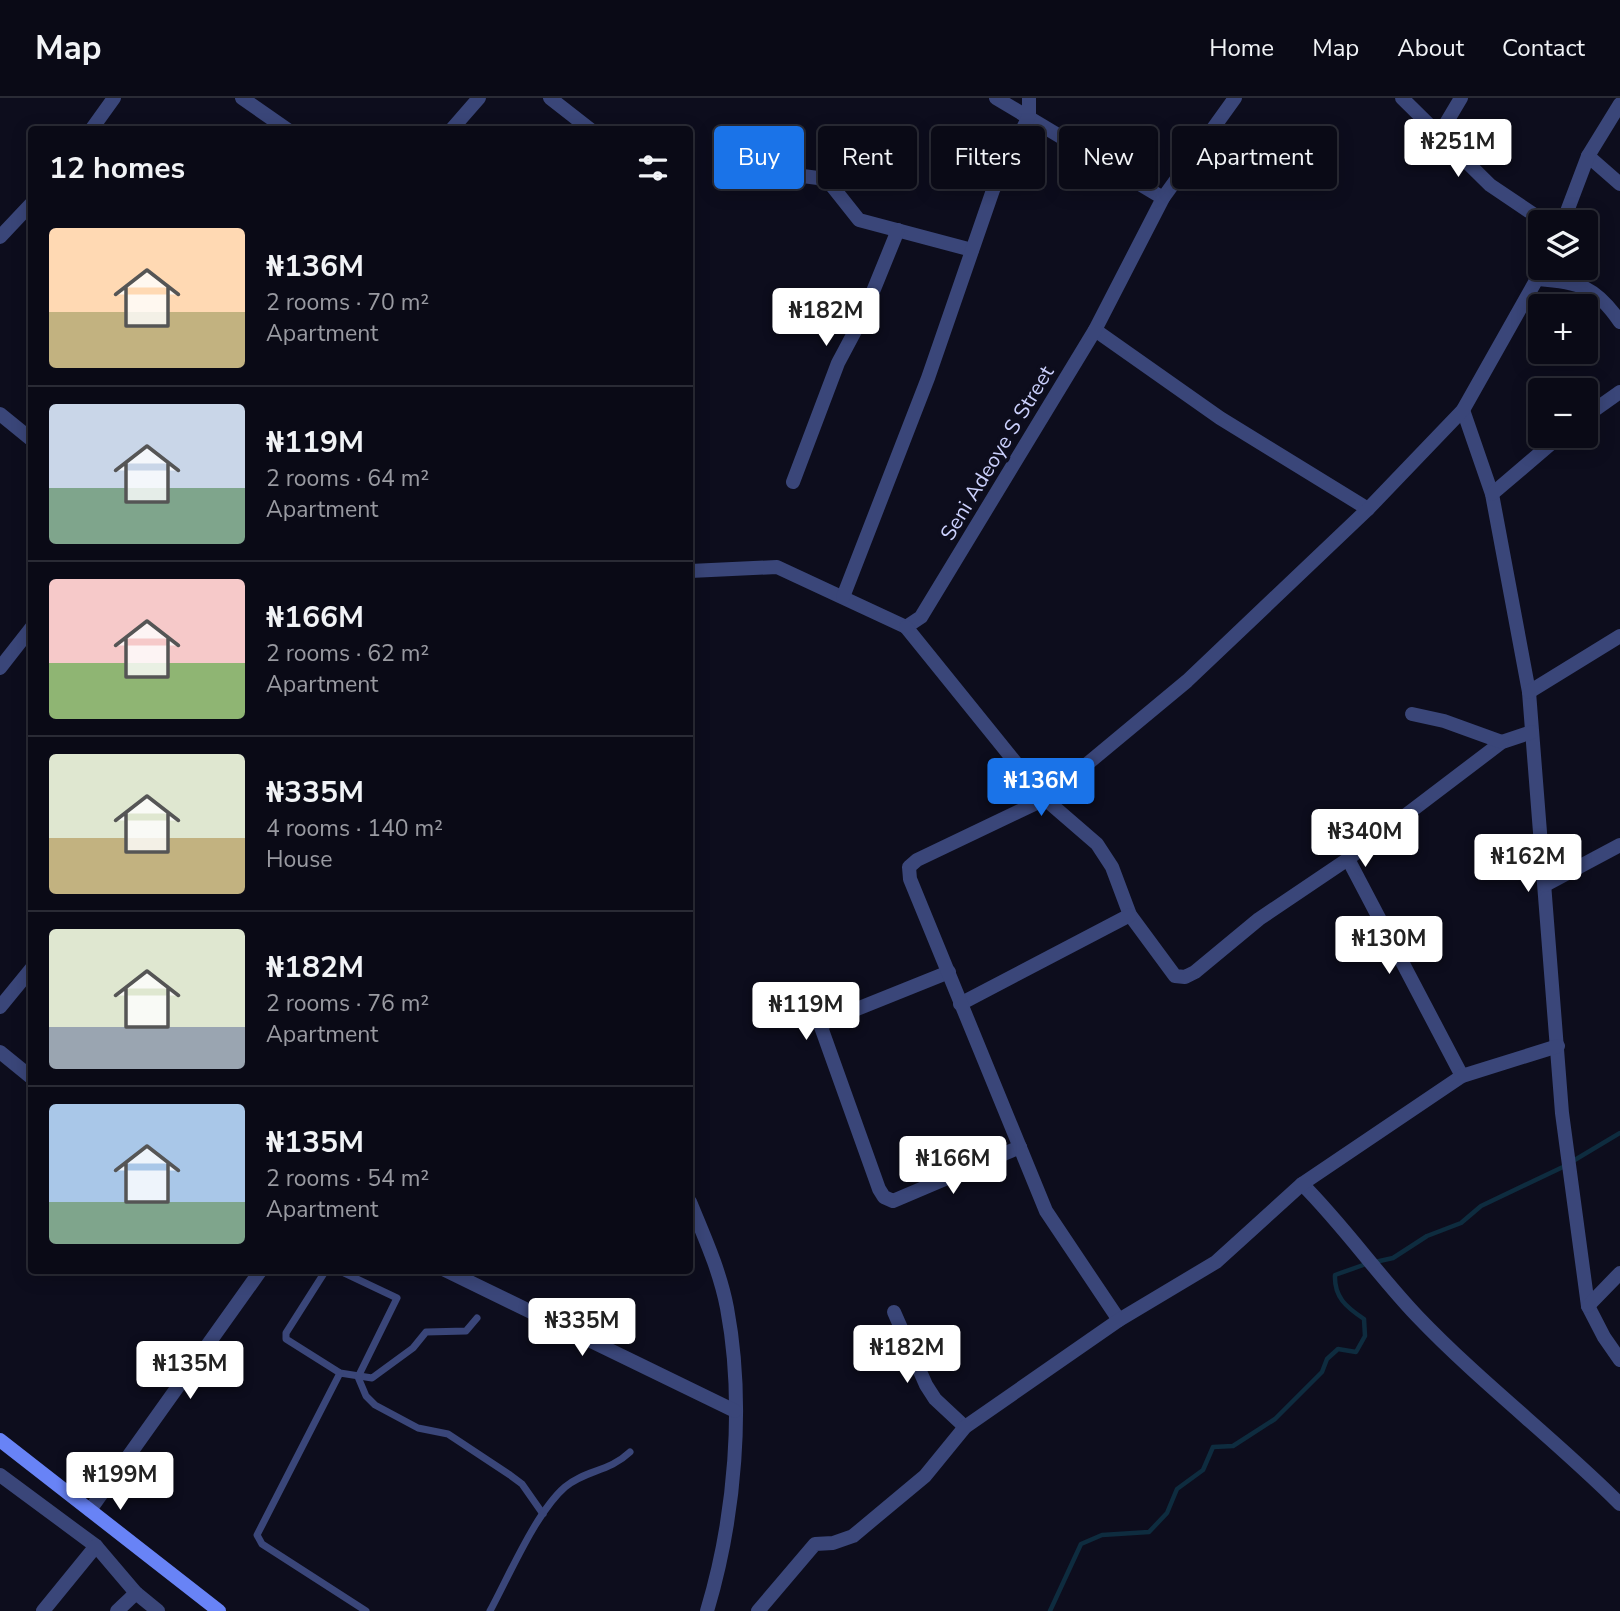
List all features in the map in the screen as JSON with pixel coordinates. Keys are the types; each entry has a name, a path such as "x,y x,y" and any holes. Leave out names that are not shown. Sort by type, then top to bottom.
{"main road":[{"path":"0,1440 219,1611"}],"street":[{"path":"94,126 114,98"},
{"path":"242,98 282,126"},
{"path":"454,126 479,98"},
{"path":"550,98 586,126"},
{"path":"996,98 1163,198"},
{"path":"843,597 928,377 993,190 1029,116 1029,98"},
{"name":"Seni Adeoye S Street","path":"906,626 921,617 1095,330 1163,198 1235,98"},
{"path":"1402,98 1490,185 1528,211"},
{"path":"1439,135 1461,98"},
{"path":"1568,210 1588,156 1620,104"},
{"path":"1588,156 1620,184"},
{"path":"804,176 818,178 832,186 859,220 972,250"},
{"path":"0,237 28,207"},
{"path":"793,482 838,363 863,316 898,230"},
{"path":"1119,1320 1046,1211 910,879 909,867 917,860 1045,799 1187,681 1368,509 1464,410 1537,280"},
{"path":"1564,280 1589,288 1605,300 1620,321"},
{"path":"1095,330 1220,418 1368,509"},
{"path":"1598,408 1620,392"},
{"path":"1464,410 1492,494 1529,692 1562,1113 1588,1306 1620,1360"},
{"path":"0,414 28,437"},
{"path":"1492,494 1546,448"},
{"path":"693,571 777,567 906,626 1045,799 1097,844 1112,867 1129,915 1175,976 1185,977 1259,919 1348,859 1502,742 1532,732"},
{"path":"0,668 28,632"},
{"path":"1529,692 1620,636"},
{"path":"1412,714 1444,721 1502,742"},
{"path":"1545,885 1620,845"},
{"path":"1348,859 1462,1076"},
{"path":"960,1004 1129,915"},
{"path":"949,972 827,1021 821,1027 879,1189 884,1197 893,1201 1020,1147"},
{"path":"0,1007 28,973"},
{"path":"758,1611 815,1544 833,1543 853,1536 925,1476 965,1427 1119,1320 1216,1262 1303,1184 1462,1076 1558,1046"},
{"path":"0,1052 28,1075"},
{"path":"1303,1184 1339,1220 1348,1236 1418,1317 1620,1504"},
{"path":"693,1210 718,1274 727,1307 734,1359 735,1411 725,1550 707,1611"},
{"path":"1588,1306 1620,1273"},
{"path":"90,1510 257,1274"},
{"path":"453,1274 735,1411"},
{"path":"894,1312 926,1385 935,1399 965,1427"},
{"path":"0,1475 96,1546 136,1593 158,1611"},
{"path":"43,1611 96,1546"},
{"path":"117,1611 136,1593"}],"lane":[{"path":"323,1274 286,1333 286,1339 340,1373 372,1378 413,1348 426,1332 466,1331 477,1318"},
{"path":"346,1274 397,1298 358,1377 366,1396 375,1405 418,1428 440,1431 458,1441 522,1484 543,1514"},
{"path":"340,1373 257,1535 262,1544 366,1611"},
{"path":"490,1611 552,1499 578,1478 608,1468 630,1451"}],"waterway":[{"path":"1573,1161 1620,1133"},
{"path":"1375,1262 1393,1258 1427,1236 1461,1223 1481,1206 1565,1166"},
{"path":"1050,1611 1081,1544 1102,1535 1149,1532 1167,1513 1177,1489 1203,1470 1213,1447 1233,1446 1275,1419 1322,1372 1327,1359 1338,1349 1356,1352 1365,1336 1364,1319 1342,1301 1335,1275 1366,1264"}]}
